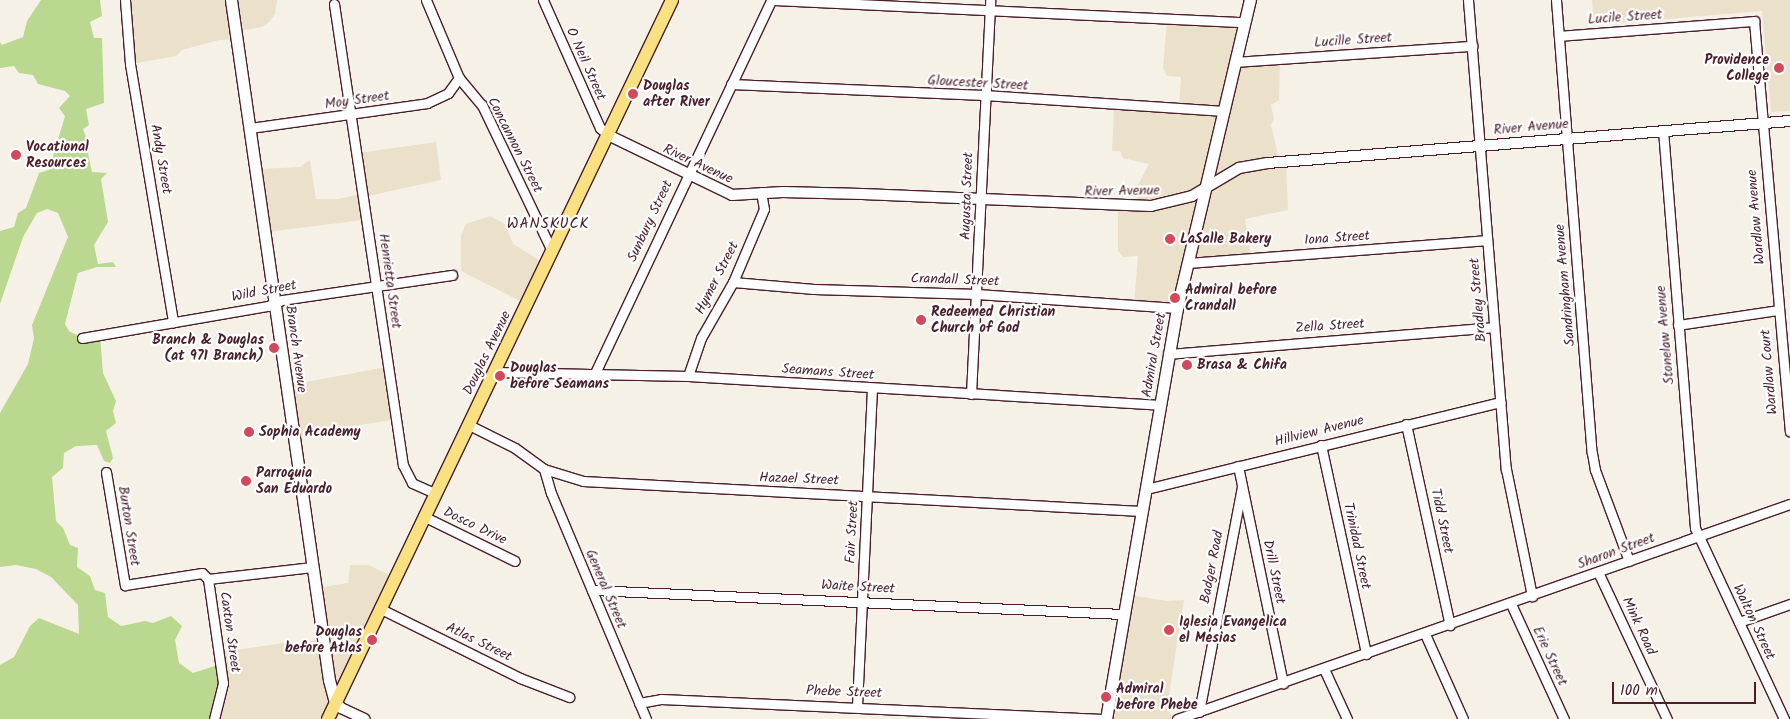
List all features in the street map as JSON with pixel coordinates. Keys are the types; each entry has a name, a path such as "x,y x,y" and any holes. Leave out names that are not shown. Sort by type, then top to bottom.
{"main road":[{"name":"Branch Avenue","path":"231,0 312,567 329,680 335,702"},
{"name":"Douglas Avenue","path":"328,719 434,493 469,425 672,0"},
{"name":"Admiral Street","path":"1104,719 1177,308 1250,0"}],"street":[{"name":"Andy Street","path":"125,0 130,64 173,322"},
{"name":"Concannon Street","path":"426,0 459,78 482,105 552,251"},
{"name":"O Neil Street","path":"543,0 600,128 608,135"},
{"path":"772,0 1244,22"},
{"name":"Sunbury Street","path":"595,373 687,174 772,0"},
{"name":"Augusta Street","path":"971,394 982,198 984,95 990,0"},
{"name":"Bradley Street","path":"1468,0 1506,469 1532,596"},
{"name":"Sandringham Avenue","path":"1556,0 1592,453 1595,470 1629,561"},
{"name":"Henrietta Street","path":"334,4 353,114 403,465 412,483 434,493"},
{"name":"Lucile Street","path":"1559,36 1754,21"},
{"name":"Wardlaw Avenue","path":"1754,21 1778,310"},
{"name":"Lucille Street","path":"1235,62 1472,46"},
{"name":"Moy Street","path":"250,128 353,114 440,99 459,78"},
{"name":"Gloucester Street","path":"731,84 984,95 1224,111"},
{"name":"River Avenue","path":"608,135 732,195 761,192 982,198 1092,206 1151,206 1192,196 1239,168 1268,163 1790,121"},
{"name":"Stonelaw Avenue","path":"1663,130 1690,473 1698,536"},
{"name":"Hymer Street","path":"688,376 702,338 733,282 764,210 761,192"},
{"name":"Iona Street","path":"1189,263 1486,240"},
{"name":"Wild Street","path":"82,338 274,303 452,276"},
{"name":"Crandall Street","path":"733,282 814,289 977,294 1177,308"},
{"path":"1678,326 1778,310"},
{"name":"Wardlaw Court","path":"1778,310 1790,431"},
{"name":"Zella Street","path":"1168,354 1494,327"},
{"name":"Seamans Street","path":"494,372 688,376 872,389 1160,405"},
{"name":"Fair Street","path":"857,706 872,389"},
{"name":"Hillview Avenue","path":"1146,489 1500,402"},
{"name":"Tidd Street","path":"1406,424 1450,625"},
{"name":"Hazael Street","path":"469,425 515,448 544,469 583,481 1141,511"},
{"name":"Trinidad Street","path":"1321,445 1366,654"},
{"name":"Drill Street","path":"1238,466 1283,683"},
{"name":"General Street","path":"544,469 646,719"},
{"name":"Burton Street","path":"106,472 125,584 202,573 208,579"},
{"name":"Badger Road","path":"1199,712 1242,486"},
{"name":"Sharon Street","path":"1425,634 1790,504"},
{"name":"Dosco Drive","path":"423,516 515,561"},
{"name":"Walton Street","path":"1698,536 1786,718"},
{"path":"208,579 312,567"},
{"name":"Mink Road","path":"1598,572 1667,719"},
{"name":"Caxton Street","path":"208,579 223,683 214,719"},
{"name":"Waite Street","path":"592,590 863,600 1123,614"},
{"name":"Erie Street","path":"1511,604 1564,719"},
{"path":"1739,622 1790,604"},
{"name":"Atlas Street","path":"379,608 520,678 569,697"},
{"path":"1182,718 1425,634 1463,719"},
{"path":"1324,669 1347,719"},
{"name":"Phebe Street","path":"639,703 661,699 857,706 1104,719"},
{"path":"335,702 340,708 365,719"}],"shaded area":[{"path":"127,0 277,0 275,14 269,22 262,27 239,31 238,39 219,40 182,50 176,56 132,64"},
{"name":"Providence College","path":"1592,0 1790,0 1790,111 1771,112 1762,11 1594,25"},
{"path":"1167,21 1242,22 1239,58 1280,60 1279,100 1271,105 1274,119 1271,125 1279,159 1286,162 1288,210 1245,219 1251,256 1192,262 1182,307 1134,303 1138,256 1123,257 1118,251 1118,208 1137,206 1138,185 1149,164 1123,158 1120,151 1112,151 1114,107 1179,107 1181,77 1167,76 1163,68"},
{"path":"436,142 441,180 368,196 371,219 267,232 260,169 300,167 310,160 316,199 338,199 365,193 359,153"},
{"path":"490,216 505,224 513,244 541,261 520,301 461,271 461,235 466,224"},
{"path":"392,366 398,419 353,426 321,437 298,436 290,385"},
{"path":"350,565 368,565 392,576 330,719 210,719 221,716 228,685 222,652 284,643 296,645 322,638 315,588 348,583"},
{"path":"1129,595 1167,601 1184,600 1167,707 1173,719 1108,719"}],"green space":[{"path":"41,0 100,0 102,16 90,22 94,38 102,38 104,103 86,109 89,125 83,129 90,148 88,153 92,172 107,173 101,179 108,222 94,245 98,264 113,262 116,267 97,267 78,273 65,324 69,331 82,338 100,336 103,373 116,401 113,411 116,423 106,431 113,458 110,463 104,461 97,445 76,446 64,453 63,468 52,477 56,521 63,528 70,545 78,548 77,567 90,576 95,590 105,593 108,617 121,626 145,621 153,623 171,616 182,626 175,640 179,663 193,673 224,663 228,685 220,716 210,719 0,719 0,665 14,657 30,626 39,618 79,634 78,605 51,577 36,569 16,565 0,567 0,413 28,364 34,338 32,325 68,237 58,213 47,209 37,213 23,237 0,304 0,231 14,227 18,213 26,208 39,173 49,170 65,116 59,108 70,96 65,91 38,84 33,75 19,73 14,66 0,68 0,42 2,45 23,37 27,21"}],"place":[{"name":"Providence College","path":"1779,68"},
{"name":"Douglas after River","path":"633,94"},
{"name":"Vocational Resources","path":"16,155"},
{"name":"LaSalle Bakery","path":"1170,239"},
{"name":"Admiral before Crandall","path":"1175,298"},
{"name":"Redeemed Christian Church of God","path":"921,320"},
{"name":"Branch & Douglas (at 971 Branch)","path":"274,348"},
{"name":"Brasa & Chifa","path":"1187,365"},
{"name":"Douglas before Seamans","path":"500,376"},
{"name":"Sophia Academy","path":"249,432"},
{"name":"Parroquia San Eduardo","path":"246,481"},
{"name":"Iglesia Evangelica el Mesias","path":"1169,630"},
{"name":"Douglas before Atlas","path":"372,640"},
{"name":"Admiral before Phebe","path":"1106,697"}],"district":[{"name":"WANSKUCK","path":"548,225"}]}
